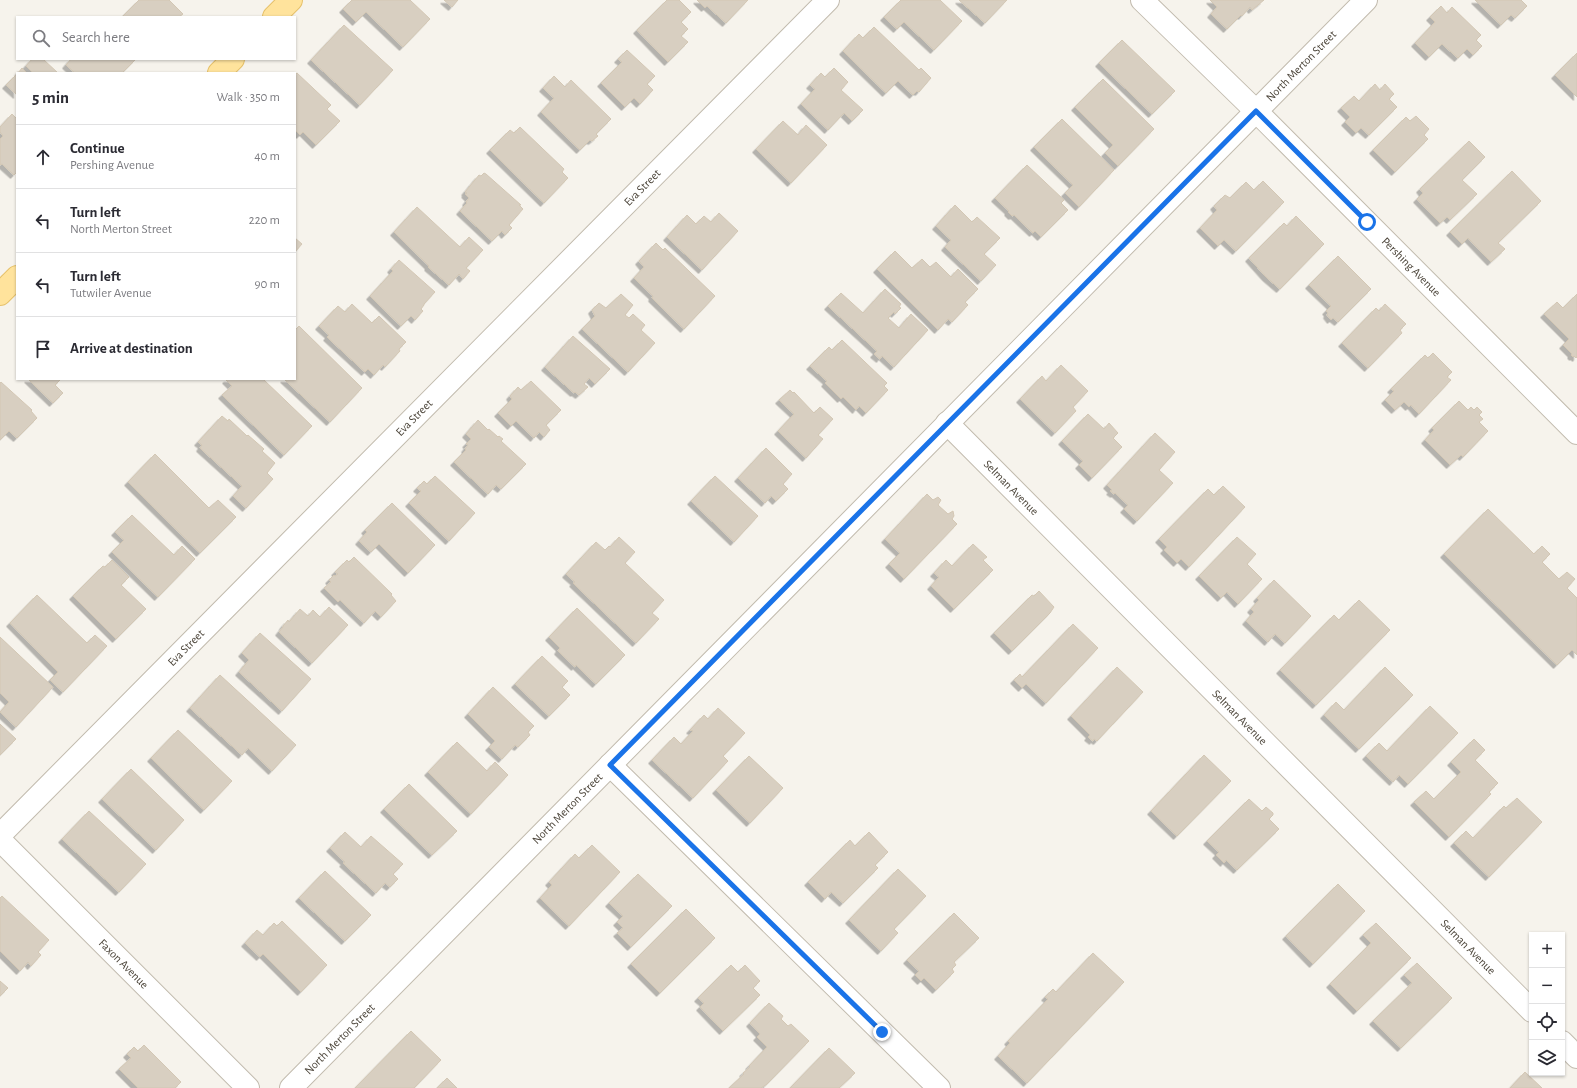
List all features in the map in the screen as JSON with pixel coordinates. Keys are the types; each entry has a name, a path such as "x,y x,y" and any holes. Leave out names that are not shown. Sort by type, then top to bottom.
{"main road":[{"path":"275,16 291,0"},
{"path":"220,72 232,60"},
{"path":"0,294 16,278"}],"street":[{"name":"Eva Street","path":"0,835 828,0"},
{"name":"Pershing Avenue","path":"1142,0 1256,111 1577,433"},
{"name":"North Merton Street","path":"290,1088 1366,0"},
{"name":"Selman Avenue","path":"947,423 1529,1008"},
{"path":"610,765 939,1088"},
{"name":"Faxon Avenue","path":"0,840 248,1088"},
{"path":"1565,1045 1577,1057"}],"building":[{"path":"139,0 169,0 183,14 180,16 123,16"},
{"path":"352,0 410,0 430,19 403,47 366,12 356,22 343,9"},
{"path":"444,0 458,0 452,7"},
{"path":"667,0 679,0 691,12 681,22 688,29 681,36 688,42 668,62 637,30"},
{"path":"697,0 748,0 726,23 707,6 705,8"},
{"path":"901,0 940,0 962,21 934,50 904,22 897,29 884,17"},
{"path":"959,0 1007,0 985,23"},
{"path":"1210,0 1264,0 1252,10 1250,7 1227,29 1211,14 1217,7"},
{"path":"1475,0 1521,0 1527,6 1515,18 1511,15 1501,25"},
{"path":"1441,6 1447,13 1452,7 1481,35 1476,40 1482,46 1473,55 1467,49 1458,58 1442,44 1429,57 1415,43 1435,22 1430,17"},
{"path":"344,25 393,70 360,105 311,60"},
{"path":"874,27 919,70 921,68 931,78 919,92 917,91 913,95 898,81 886,93 843,51 859,34 863,38"},
{"path":"1122,40 1175,91 1152,114 1099,63"},
{"path":"627,50 655,76 647,84 653,90 640,104 634,98 625,107 601,83 622,62 618,59"},
{"path":"1577,53 1577,97 1555,75"},
{"path":"31,60 44,60 57,72 32,72 26,66"},
{"path":"70,60 135,60 123,72 74,72 66,65"},
{"path":"22,68 26,72 19,72"},
{"path":"834,68 848,82 841,90 863,110 852,121 844,113 828,130 801,104 815,89 810,85 821,73 825,77"},
{"path":"297,73 331,105 327,109 340,121 316,145 303,132 300,135 296,131"},
{"path":"16,75 16,94 6,85"},
{"path":"554,76 565,87 571,80 611,119 596,134 598,136 592,141 590,140 580,150 541,112 554,98 543,88"},
{"path":"1103,79 1154,129 1118,166 1105,153 1113,145 1075,107"},
{"path":"1375,84 1380,90 1385,84 1394,94 1389,99 1397,107 1369,135 1361,128 1356,133 1345,122 1350,117 1341,108 1354,96 1359,101"},
{"path":"12,114 16,118 16,173 14,175 2,164 0,165 0,139 3,136 0,132 0,127"},
{"path":"1416,116 1429,129 1424,135 1428,139 1395,172 1373,150 1406,117 1410,121"},
{"path":"1062,119 1114,170 1079,207 1065,193 1073,185 1034,147"},
{"path":"783,121 798,135 806,125 827,145 791,183 756,149"},
{"path":"520,127 564,169 562,172 568,178 544,203 490,150 510,130 514,133"},
{"path":"1469,141 1485,157 1462,180 1477,194 1450,220 1447,217 1440,223 1417,199 1423,193 1420,189"},
{"path":"1027,165 1064,200 1061,203 1068,210 1041,237 1035,231 1033,233 1014,215 1012,216 1008,212 1009,211 995,198"},
{"path":"1512,171 1541,201 1498,243 1505,249 1491,262 1468,238 1462,244 1450,232"},
{"path":"484,173 521,205 519,205 523,209 509,225 512,228 505,235 502,231 492,241 460,211 467,203 466,202 469,198 465,192 479,175 481,176"},
{"path":"1263,181 1284,202 1236,251 1224,240 1218,246 1200,228 1217,210 1214,206 1225,195 1230,198 1246,182 1254,190"},
{"path":"955,205 972,222 977,217 1000,238 984,254 996,265 981,281 945,247 951,240 936,226"},
{"path":"417,207 460,247 469,237 483,250 466,268 470,271 463,279 459,274 449,285 428,267 429,266 394,232"},
{"path":"719,213 738,231 702,270 667,237 687,215 696,224 704,216 711,222"},
{"path":"1296,216 1324,244 1280,289 1266,277 1249,258 1284,223 1287,226"},
{"path":"296,239 302,244 296,251"},
{"path":"656,243 663,250 665,248 715,296 684,329 634,278 644,267 639,261"},
{"path":"895,251 912,268 922,259 930,267 936,262 951,277 958,269 978,289 965,302 968,305 952,322 948,319 938,330 877,269"},
{"path":"1338,256 1371,289 1338,322 1333,318 1331,320 1327,315 1328,313 1326,311 1331,306 1309,285"},
{"path":"399,260 435,292 424,304 421,309 423,311 415,320 411,316 401,326 370,296 393,271 391,269"},
{"path":"885,289 901,304 899,307 901,308 888,318 899,328 911,314 928,330 894,367 882,356 880,359 874,354 877,351 828,306 841,293 863,313"},
{"path":"621,294 633,305 625,315 629,318 633,314 645,325 641,330 655,343 628,372 582,329 595,316 592,310 599,303 606,308"},
{"path":"1577,294 1576,358 1571,355 1572,354 1563,345 1569,339 1544,314 1557,302 1563,308"},
{"path":"352,304 372,323 379,316 406,342 385,367 383,365 374,375 368,369 365,372 327,337 329,335 319,326 338,306 345,312"},
{"path":"1385,304 1406,324 1400,330 1402,333 1368,368 1342,343 1376,308 1379,311"},
{"path":"299,326 362,388 330,422 285,380 296,380 296,329"},
{"path":"573,336 610,369 595,384 589,378 584,384 588,387 579,395 575,392 574,393 545,367"},
{"path":"842,340 887,383 884,386 888,390 866,413 859,406 856,410 843,397 841,399 825,383 827,381 810,366 829,347 832,350"},
{"path":"1433,353 1452,372 1447,377 1451,380 1419,414 1411,405 1409,407 1404,402 1395,410 1385,400 1394,391 1391,389 1425,355 1428,358"},
{"path":"1061,365 1088,391 1073,407 1076,411 1055,433 1020,399 1042,376 1046,381"},
{"path":"29,380 60,380 55,385 63,393 53,403"},
{"path":"226,380 264,380 312,426 284,455 222,395 232,386"},
{"path":"531,381 561,410 546,425 550,430 544,437 539,432 534,438 516,421 511,426 498,413 512,399 510,396 518,387 521,390"},
{"path":"1,382 32,410 31,411 37,418 17,438 9,431 0,440"},
{"path":"790,390 793,393 794,392 814,413 820,407 833,419 818,435 823,439 806,458 778,431 794,414 779,400"},
{"path":"1459,401 1468,410 1471,407 1474,410 1477,407 1482,412 1479,415 1483,419 1479,422 1488,431 1463,457 1461,455 1450,465 1425,440 1434,430 1432,428"},
{"path":"1088,414 1104,429 1109,423 1118,433 1113,438 1122,447 1092,478 1079,465 1083,461 1062,441"},
{"path":"222,416 228,421 229,419 264,449 262,451 275,463 267,473 273,479 246,508 233,496 242,486 200,448 202,445 198,442"},
{"path":"478,420 488,430 489,429 498,437 499,436 503,439 501,441 526,464 501,489 496,485 488,494 454,462 466,450 465,449 468,445 466,444 471,439 466,434"},
{"path":"1155,433 1175,452 1159,470 1173,483 1137,521 1124,509 1128,505 1115,493 1114,494 1110,491 1112,490 1107,485"},
{"path":"766,448 792,474 783,484 788,489 776,501 771,496 765,503 738,478"},
{"path":"155,454 209,508 218,500 236,517 200,553 128,482"},
{"path":"435,476 475,513 449,541 409,503 421,491 417,488 424,481 427,484"},
{"path":"715,476 758,516 734,542 691,501"},
{"path":"1223,486 1245,507 1189,567 1181,559 1177,563 1164,550 1167,547 1159,539 1208,489 1214,495"},
{"path":"927,494 933,500 938,497 941,500 938,505 948,514 953,511 954,516 952,519 957,524 904,579 889,564 900,553 885,539"},
{"path":"392,503 435,545 408,573 379,544 371,552 359,541 367,532 365,530"},
{"path":"1488,509 1534,554 1542,546 1550,554 1542,562 1559,579 1567,572 1575,579 1567,588 1577,598 1577,655 1572,650 1557,665 1444,554"},
{"path":"132,515 174,555 182,546 195,559 158,597 112,552 124,540 115,532"},
{"path":"619,537 635,552 625,563 664,600 652,613 659,619 636,643 573,583 575,582 566,574 596,542 605,550 609,546 610,547"},
{"path":"1237,537 1256,554 1247,564 1262,579 1238,604 1227,592 1221,598 1199,576"},
{"path":"973,544 987,557 983,560 993,570 954,609 931,586 939,577 934,573 946,560 952,566"},
{"path":"354,557 392,594 391,595 396,601 381,617 375,611 364,623 340,600 338,602 324,588 331,582 329,580 334,575 335,576 338,574 335,572 347,560 349,562"},
{"path":"112,560 129,577 121,585 146,609 116,639 73,596 103,566 105,567"},
{"path":"1274,580 1311,616 1285,643 1275,634 1268,642 1246,621 1254,612 1251,609 1259,600 1257,598"},
{"path":"1039,591 1054,607 1050,613 1012,651 994,633 1032,595 1034,596"},
{"path":"37,595 87,643 95,635 107,646 63,692 50,680 58,672 10,623"},
{"path":"1359,600 1390,630 1316,705 1280,670 1334,615 1339,620"},
{"path":"329,607 348,625 312,663 279,632 288,620 289,622 300,609 308,616 313,610 320,617"},
{"path":"577,608 625,655 596,684 576,665 575,667 558,651 560,648 549,637"},
{"path":"1073,624 1098,648 1046,703 1026,684 1022,688 1014,680 1020,674 1022,677"},
{"path":"260,633 311,679 282,711 239,672 249,660 242,653"},
{"path":"0,637 53,687 16,727 0,712 9,702 0,693"},
{"path":"542,656 568,681 562,687 570,695 549,716 515,684"},
{"path":"1117,667 1143,692 1097,741 1094,739 1093,741 1088,737 1090,735 1071,716"},
{"path":"1385,667 1413,695 1359,749 1324,715 1336,702 1344,710"},
{"path":"220,675 296,745 272,771 248,748 242,755 190,708"},
{"path":"493,687 534,726 528,732 530,735 518,747 515,745 502,759 489,747 495,741 468,714"},
{"path":"1430,706 1458,733 1408,784 1399,775 1393,782 1366,756 1379,743 1387,751"},
{"path":"718,708 745,733 723,756 728,761 693,798 652,760 674,737 681,744 693,731 690,730 704,715 708,719"},
{"path":"0,724 16,739 0,755"},
{"path":"178,730 232,781 204,810 151,758"},
{"path":"1474,739 1485,750 1475,760 1498,783 1489,792 1491,794 1449,837 1414,802 1426,791 1434,799 1461,772 1451,762"},
{"path":"457,742 487,771 495,762 508,775 471,814 428,772"},
{"path":"1204,755 1231,781 1177,836 1151,811"},
{"path":"749,756 783,788 750,823 716,790"},
{"path":"131,769 184,820 156,850 102,799"},
{"path":"409,784 457,831 432,855 384,809"},
{"path":"1517,798 1542,822 1489,877 1454,843 1466,831 1473,838 1504,806 1506,808"},
{"path":"1249,799 1262,811 1266,807 1273,813 1269,819 1279,829 1237,870 1226,860 1224,863 1216,855 1219,852 1207,841"},
{"path":"89,811 146,864 119,892 62,839"},
{"path":"345,832 361,847 371,836 403,864 393,874 398,879 390,887 385,883 376,893 343,863 345,862 330,848"},
{"path":"869,832 888,852 875,865 878,868 843,903 831,892 825,899 808,882 850,840 855,846"},
{"path":"592,845 620,872 569,926 540,898 552,885 549,882 575,854 579,858"},
{"path":"898,869 926,896 894,929 898,933 881,951 849,920"},
{"path":"325,871 371,915 345,941 299,898"},
{"path":"638,874 672,906 631,947 617,933 623,928 617,922 623,916 609,903"},
{"path":"1338,884 1365,911 1313,964 1286,936"},
{"path":"2,896 49,940 38,952 41,955 31,966 28,962 20,971 0,951 0,898"},
{"path":"686,909 715,938 660,993 631,964"},
{"path":"954,913 979,938 954,962 956,965 952,969 954,972 936,990 924,978 921,981 915,975 919,971 907,960"},
{"path":"282,921 327,965 301,992 263,954 260,957 245,943 257,930 263,935 274,923 277,926"},
{"path":"1376,923 1411,958 1357,1011 1330,984 1371,943 1363,935"},
{"path":"1093,953 1124,982 1027,1083 998,1056 1010,1043 1008,1041 1048,999 1045,997 1053,989 1056,992"},
{"path":"1417,963 1452,998 1401,1048 1373,1021 1412,983 1404,975"},
{"path":"731,965 738,972 745,965 760,981 753,988 760,995 723,1031 700,1007 704,1003 698,998"},
{"path":"0,981 8,988 0,996"},
{"path":"769,1003 783,1016 781,1019 788,1026 791,1024 809,1041 767,1084 761,1088 729,1088 744,1074 743,1073 767,1047 757,1037 760,1034 750,1023"},
{"path":"411,1031 441,1060 414,1088 355,1088"},
{"path":"144,1045 181,1082 175,1088 138,1088 119,1069 131,1058 127,1054 134,1047 138,1051"},
{"path":"829,1048 855,1073 839,1088 790,1088"},
{"path":"1525,1072 1542,1088 1510,1088"},
{"path":"447,1078 457,1088 437,1088"}],"route":[{"path":"882,1032 610,765 1256,111 1367,222"}]}
